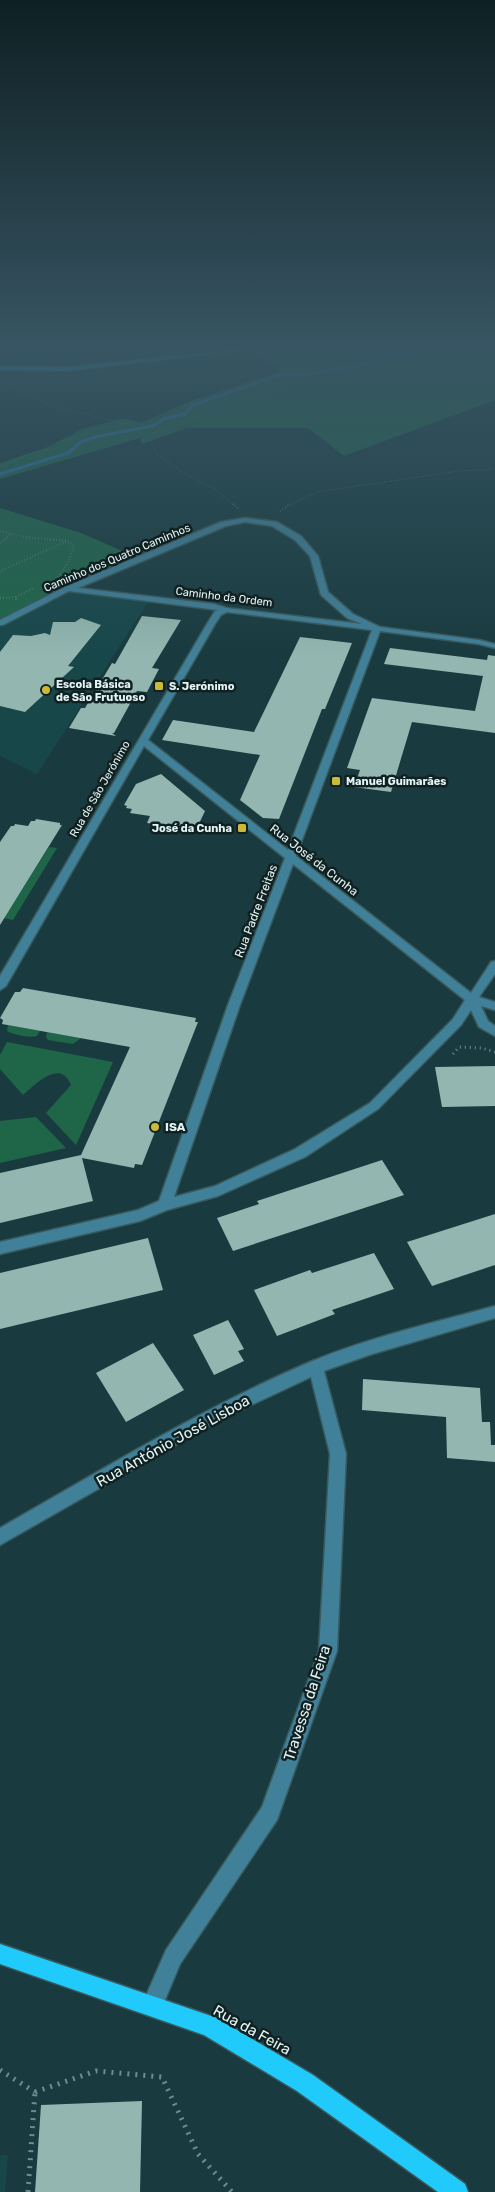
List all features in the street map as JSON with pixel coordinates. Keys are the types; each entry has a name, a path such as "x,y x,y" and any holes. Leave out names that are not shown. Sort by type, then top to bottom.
{"main road":[{"name":"Rua da Feira","path":"0,1954 209,2026 305,2083 457,2192"}],"street":[{"name":"Caminho dos Quatro Caminhos","path":"0,623 68,589 224,524 245,520"},
{"name":"Caminho da Ordem","path":"245,520 274,524 298,538 314,556 324,593 350,616 377,628"},
{"name":"Caminho da Ordem","path":"68,589 214,606 226,610 377,628 479,642 495,646"},
{"name":"Rua de São Jerónimo","path":"0,986 211,624 218,613 226,610"},
{"name":"Rua Padre Freitas","path":"164,1206 234,1005 377,628"},
{"name":"Rua José da Cunha","path":"142,740 472,999"},
{"path":"0,1248 140,1215 164,1206 218,1191 300,1153 374,1106 457,1022 495,965"},
{"path":"472,999 495,1006"},
{"path":"472,999 483,1024 495,1032"},
{"name":"Rua António José Lisboa","path":"0,1538 214,1415 316,1367 369,1348 495,1312"},
{"name":"Travessa da Feira","path":"153,2006 174,1957 270,1813 328,1651 338,1454 316,1367"}],"path":[{"path":"0,467 26,455 42,451"},
{"path":"156,451 184,474 215,490 240,511 245,520"},
{"path":"279,512 296,500 316,492 459,472 495,469"},
{"path":"0,531 39,540 67,542 74,546 66,569 56,579"},
{"path":"0,543 12,535"},
{"path":"0,571 67,542"},
{"path":"0,598 16,597 42,585"},
{"path":"16,597 16,602 20,605"},
{"path":"453,1054 459,1048 482,1048 495,1052"},
{"path":"0,2070 35,2092"},
{"path":"35,2092 96,2071 162,2077 198,2154 232,2192"},
{"path":"28,2192 35,2092"}],"shaded area":[{"name":"Escola Básica de São Frutuoso","path":"68,589 150,599 37,774 0,756 0,623"},
{"path":"0,2155 8,2155 5,2192 0,2192"}],"green space":[{"path":"35,451 95,451 0,479 0,463"},
{"path":"338,451 357,451 344,456"},
{"path":"0,508 81,533 141,559 68,589 0,623"},
{"path":"49,847 57,848 13,920 4,918"},
{"path":"8,1025 40,1031 37,1036 22,1036 7,1031"},
{"path":"47,1032 81,1038 73,1044 48,1040 46,1037"},
{"path":"7,1042 113,1062 76,1145 46,1113 71,1085 66,1077 61,1074 47,1076 23,1095 0,1069 0,1055"},
{"path":"36,1117 66,1148 0,1163 0,1121"}],"building":[{"path":"142,616 181,620 152,668 159,669 147,692 137,691 114,733 112,733 116,736 69,728 81,708 85,708 112,663 115,664"},
{"path":"81,618 101,625 68,666 74,667 25,712 0,706 0,652 13,635 31,636 45,633 50,635 53,622 75,622"},
{"path":"300,637 352,643 325,709 322,709 279,819 263,818 240,800 260,755 162,740 173,720 254,732"},
{"path":"390,648 487,660 488,655 495,656 495,733 412,722 391,792 354,787 360,770 347,768 372,698 475,711 483,676 384,664"},
{"path":"161,774 205,811 196,830 147,823 150,816 130,813 132,809 126,808 127,806 124,805 136,784"},
{"path":"36,819 62,825 0,925 0,842 11,826 15,824 28,826 31,821"},
{"path":"23,988 196,1018 195,1022 198,1022 142,1165 135,1164 134,1168 82,1158 93,1201 0,1223 0,1173 81,1155 130,1047 2,1024 3,1020 0,1018 15,992 20,992"},
{"path":"495,1066 495,1106 442,1107 435,1067"},
{"path":"382,1160 404,1195 233,1251 217,1218 259,1204 257,1201"},
{"path":"495,1214 495,1265 432,1286 407,1242"},
{"path":"148,1238 163,1290 0,1329 0,1273"},
{"path":"374,1253 394,1289 332,1310 335,1314 277,1336 254,1290 310,1270 312,1273"},
{"path":"228,1320 244,1349 238,1351 244,1361 214,1375 193,1335"},
{"path":"153,1343 184,1390 126,1422 96,1373"},
{"path":"363,1379 480,1388 482,1422 490,1422 491,1445 495,1445 495,1462 447,1458 446,1417 362,1410"},
{"path":"142,2101 140,2192 35,2192 41,2105"}],"waterway":[{"path":"0,474 70,451"}],"place":[{"name":"S. Jerónimo","path":"159,686"},
{"name":"Escola Básica de São Frutuoso","path":"46,690"},
{"name":"Manuel Guimarães","path":"336,781"},
{"name":"José da Cunha","path":"242,828"},
{"name":"ISA","path":"155,1127"}]}
